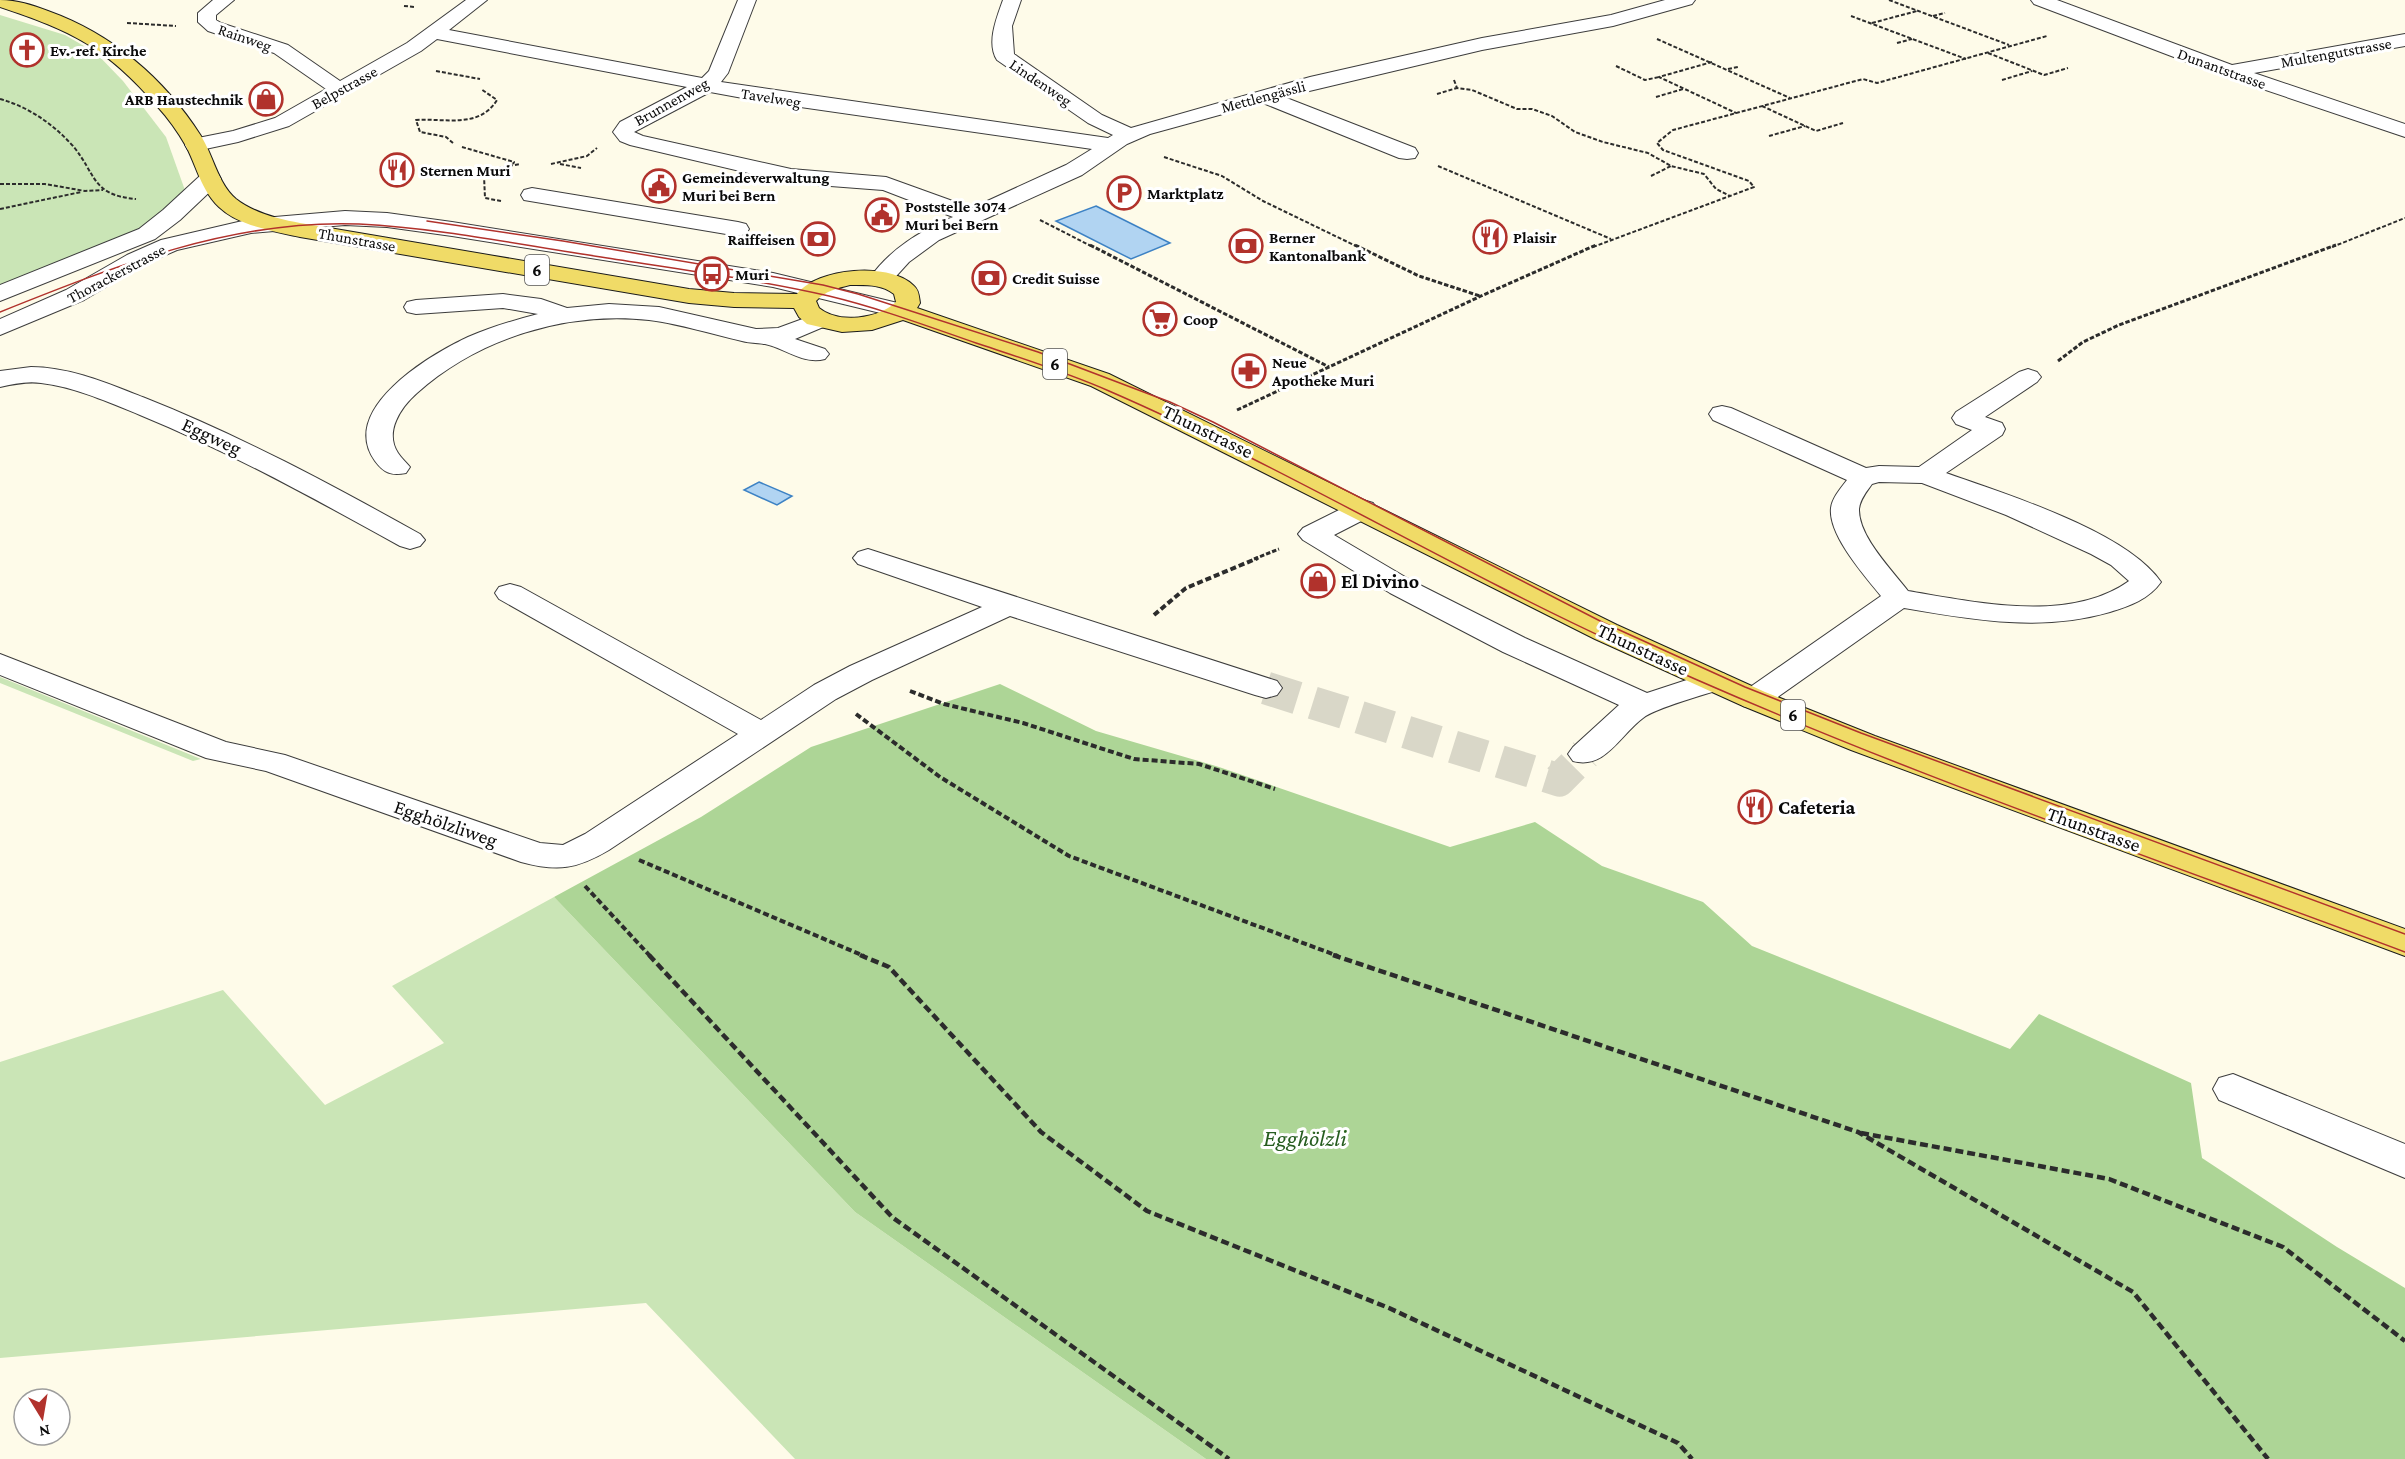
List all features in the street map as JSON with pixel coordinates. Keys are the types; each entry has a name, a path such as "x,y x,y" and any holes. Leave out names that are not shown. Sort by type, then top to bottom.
{"main road":[{"name":"Thunstrasse","path":"0,1 54,20 106,45 164,102 196,145 210,179 226,202 247,215 272,223 689,296 734,300 811,288"},
{"path":"881,279 892,282 906,291 908,303 901,311 888,318 860,324 845,325 811,288 840,280 881,279"},
{"name":"Thunstrasse","path":"901,311 1100,380 1205,429 1606,632 1754,699 1863,743 2405,943"}],"street":[{"name":"Rainweg","path":"225,0 207,12 207,22 213,27 234,36 276,46 340,90"},
{"name":"Belpstrasse","path":"196,145 260,130 282,122 390,62 478,0"},
{"name":"Brunnenweg","path":"747,0 718,73 705,86 627,126 622,132 624,135 637,141 791,176 886,184 972,216"},
{"name":"Lindenweg","path":"1012,0 1003,27 1004,56 1095,119 1130,135"},
{"name":"Mettlengässli","path":"881,279 900,257 918,244 972,216 1074,170 1130,135 1264,96 1394,64 1482,44 1613,20 1682,0"},
{"name":"Dunantstrasse","path":"2040,0 2231,72 2405,131"},
{"name":"Tavelweg","path":"434,33 705,86 1112,145"},
{"name":"Multengutstrasse","path":"2231,72 2405,40"},
{"path":"1264,96 1407,153"},
{"path":"0,294 147,234 164,222 182,202 210,179"},
{"path":"532,195 738,229 720,248"},
{"name":"Thorackerstrasse","path":"0,328 75,295 135,260 169,245 212,233 272,223"},
{"path":"744,253 811,288 772,336"},
{"path":"416,307 503,302 541,306 563,315"},
{"path":"396,467 384,453 381,427 384,414 391,403 407,387 425,371 463,348 563,315 643,312 708,324 746,335 772,336 780,342 816,354"},
{"name":"Eggweg","path":"0,379 17,375 39,375 79,383 173,418 292,474 410,540"},
{"path":"1925,475 1992,429 1965,418 2028,377"},
{"path":"1722,414 1863,477 1879,474 1925,475 2027,512 2109,551 2128,563 2146,582 2139,591 2093,609 2064,615 2029,616 1898,598 1754,699"},
{"path":"1863,477 1848,500 1845,510 1851,533 1898,598"},
{"path":"1313,534 1362,509"},
{"path":"1313,534 1432,603 1514,645 1646,705"},
{"path":"868,558 1008,606 1266,688"},
{"path":"510,593 760,733"},
{"path":"560,859 574,855 597,842 825,692 861,673 1008,606"},
{"name":"Egghölzliweg","path":"0,664 218,751 273,762 534,854 560,859"},
{"path":"1585,754 1634,709 1714,681"},
{"path":"2233,1089 2405,1162"}],"path":[{"path":"1889,0 2010,46"},
{"path":"1871,23 1918,11"},
{"path":"1932,16 1945,13"},
{"path":"1851,16 1966,59"},
{"path":"1613,20 1791,98"},
{"path":"122,23 213,27"},
{"path":"1234,412 1481,296 1611,239 1754,187 1754,184 1663,150 1657,143 1673,130 1863,79 1877,83 2035,38"},
{"path":"1897,43 1913,39"},
{"path":"1987,53 2044,75 2067,68"},
{"path":"1616,66 1646,80 1712,63"},
{"path":"1394,64 1411,72 1444,72 1450,76 1457,88"},
{"path":"1727,69 1738,67"},
{"path":"2002,80 2033,71"},
{"path":"1659,77 1736,113"},
{"path":"1437,94 1457,88 1472,90 1517,109 1532,109 1552,116 1575,132 1603,142 1648,153 1671,166 1704,174 1716,189 1730,196"},
{"path":"1656,97 1684,88"},
{"path":"453,143 447,137 420,132 416,120 428,118 464,122 474,119 489,110 497,100 481,89"},
{"path":"0,99 10,100 54,126 78,153 103,190"},
{"path":"1762,106 1816,131 1843,123"},
{"path":"1769,136 1806,126"},
{"path":"1112,145 1175,160 1222,176 1263,201 1419,276 1481,296"},
{"path":"462,147 503,157 514,162 513,164"},
{"path":"1407,153 1611,239"},
{"path":"560,164 581,168"},
{"path":"1652,176 1671,166"},
{"path":"0,184 45,184 85,191"},
{"path":"0,209 85,191 103,190 118,197 182,202"},
{"path":"1001,203 1043,221 1329,366"},
{"path":"2028,377 2067,356 2083,342 2119,325 2312,255 2405,218"},
{"path":"1122,643 1186,588 1313,534"},
{"path":"861,673 944,704 1023,723 1134,759 1199,764 1275,789"},
{"path":"825,692 940,777 1069,855 1307,946 1858,1132 2109,1179 2283,1247 2405,1341"},
{"path":"597,842 889,967 1041,1132 1147,1211 1389,1308 1678,1443 1692,1459"},
{"path":"560,859 892,1217 1229,1459"},
{"path":"1858,1132 2133,1292 2268,1459"}],"green space":[{"path":"0,15 65,35 96,53 123,81 166,137 192,210 0,294"},
{"path":"0,677 201,759 193,761 0,683"},
{"name":"Egghölzli","path":"1000,684 1096,731 1219,767 1450,847 1535,822 1602,866 1703,902 1752,946 2010,1049 2039,1014 2191,1083 2202,1158 2337,1247 2405,1288 2405,1459 1206,1459 855,1212 554,897 701,817 811,747"},
{"path":"554,897 855,1212 1206,1459 795,1459 646,1303 0,1358 0,1062 223,990 325,1105 444,1043 392,986"}],"water":[{"path":"1096,206 1170,243 1131,259 1056,221"},
{"path":"759,482 792,496 777,505 744,490"}],"tunnel":[{"path":"1266,688 1559,780 1585,754"}],"tram line":[{"path":"427,221 563,241 823,285 858,294 1038,352 1170,402 1213,422 1604,623 1745,687 1861,733 2405,934"},
{"path":"0,312 87,278 175,249 266,229 312,224 359,224 450,233 744,279 848,301 1043,366 1109,391 1237,451 1551,613 1810,728 2007,805 2405,952"}],"place":[{"name":"Ev.-ref. Kirche","path":"27,50"},
{"name":"ARB Haustechnik","path":"266,99"},
{"name":"Sternen Muri","path":"397,170"},
{"name":"Gemeindeverwaltung Muri bei Bern","path":"659,186"},
{"name":"Marktplatz","path":"1124,193"},
{"name":"Poststelle 3074 Muri bei Bern","path":"882,215"},
{"name":"Plaisir","path":"1490,237"},
{"name":"Raiffeisen","path":"818,239"},
{"name":"Berner Kantonalbank","path":"1246,246"},
{"name":"Muri","path":"712,274"},
{"name":"Credit Suisse","path":"989,278"},
{"name":"Coop","path":"1160,319"},
{"name":"Neue Apotheke Muri","path":"1249,371"},
{"name":"El Divino","path":"1318,581"},
{"name":"Cafeteria","path":"1755,807"}]}
